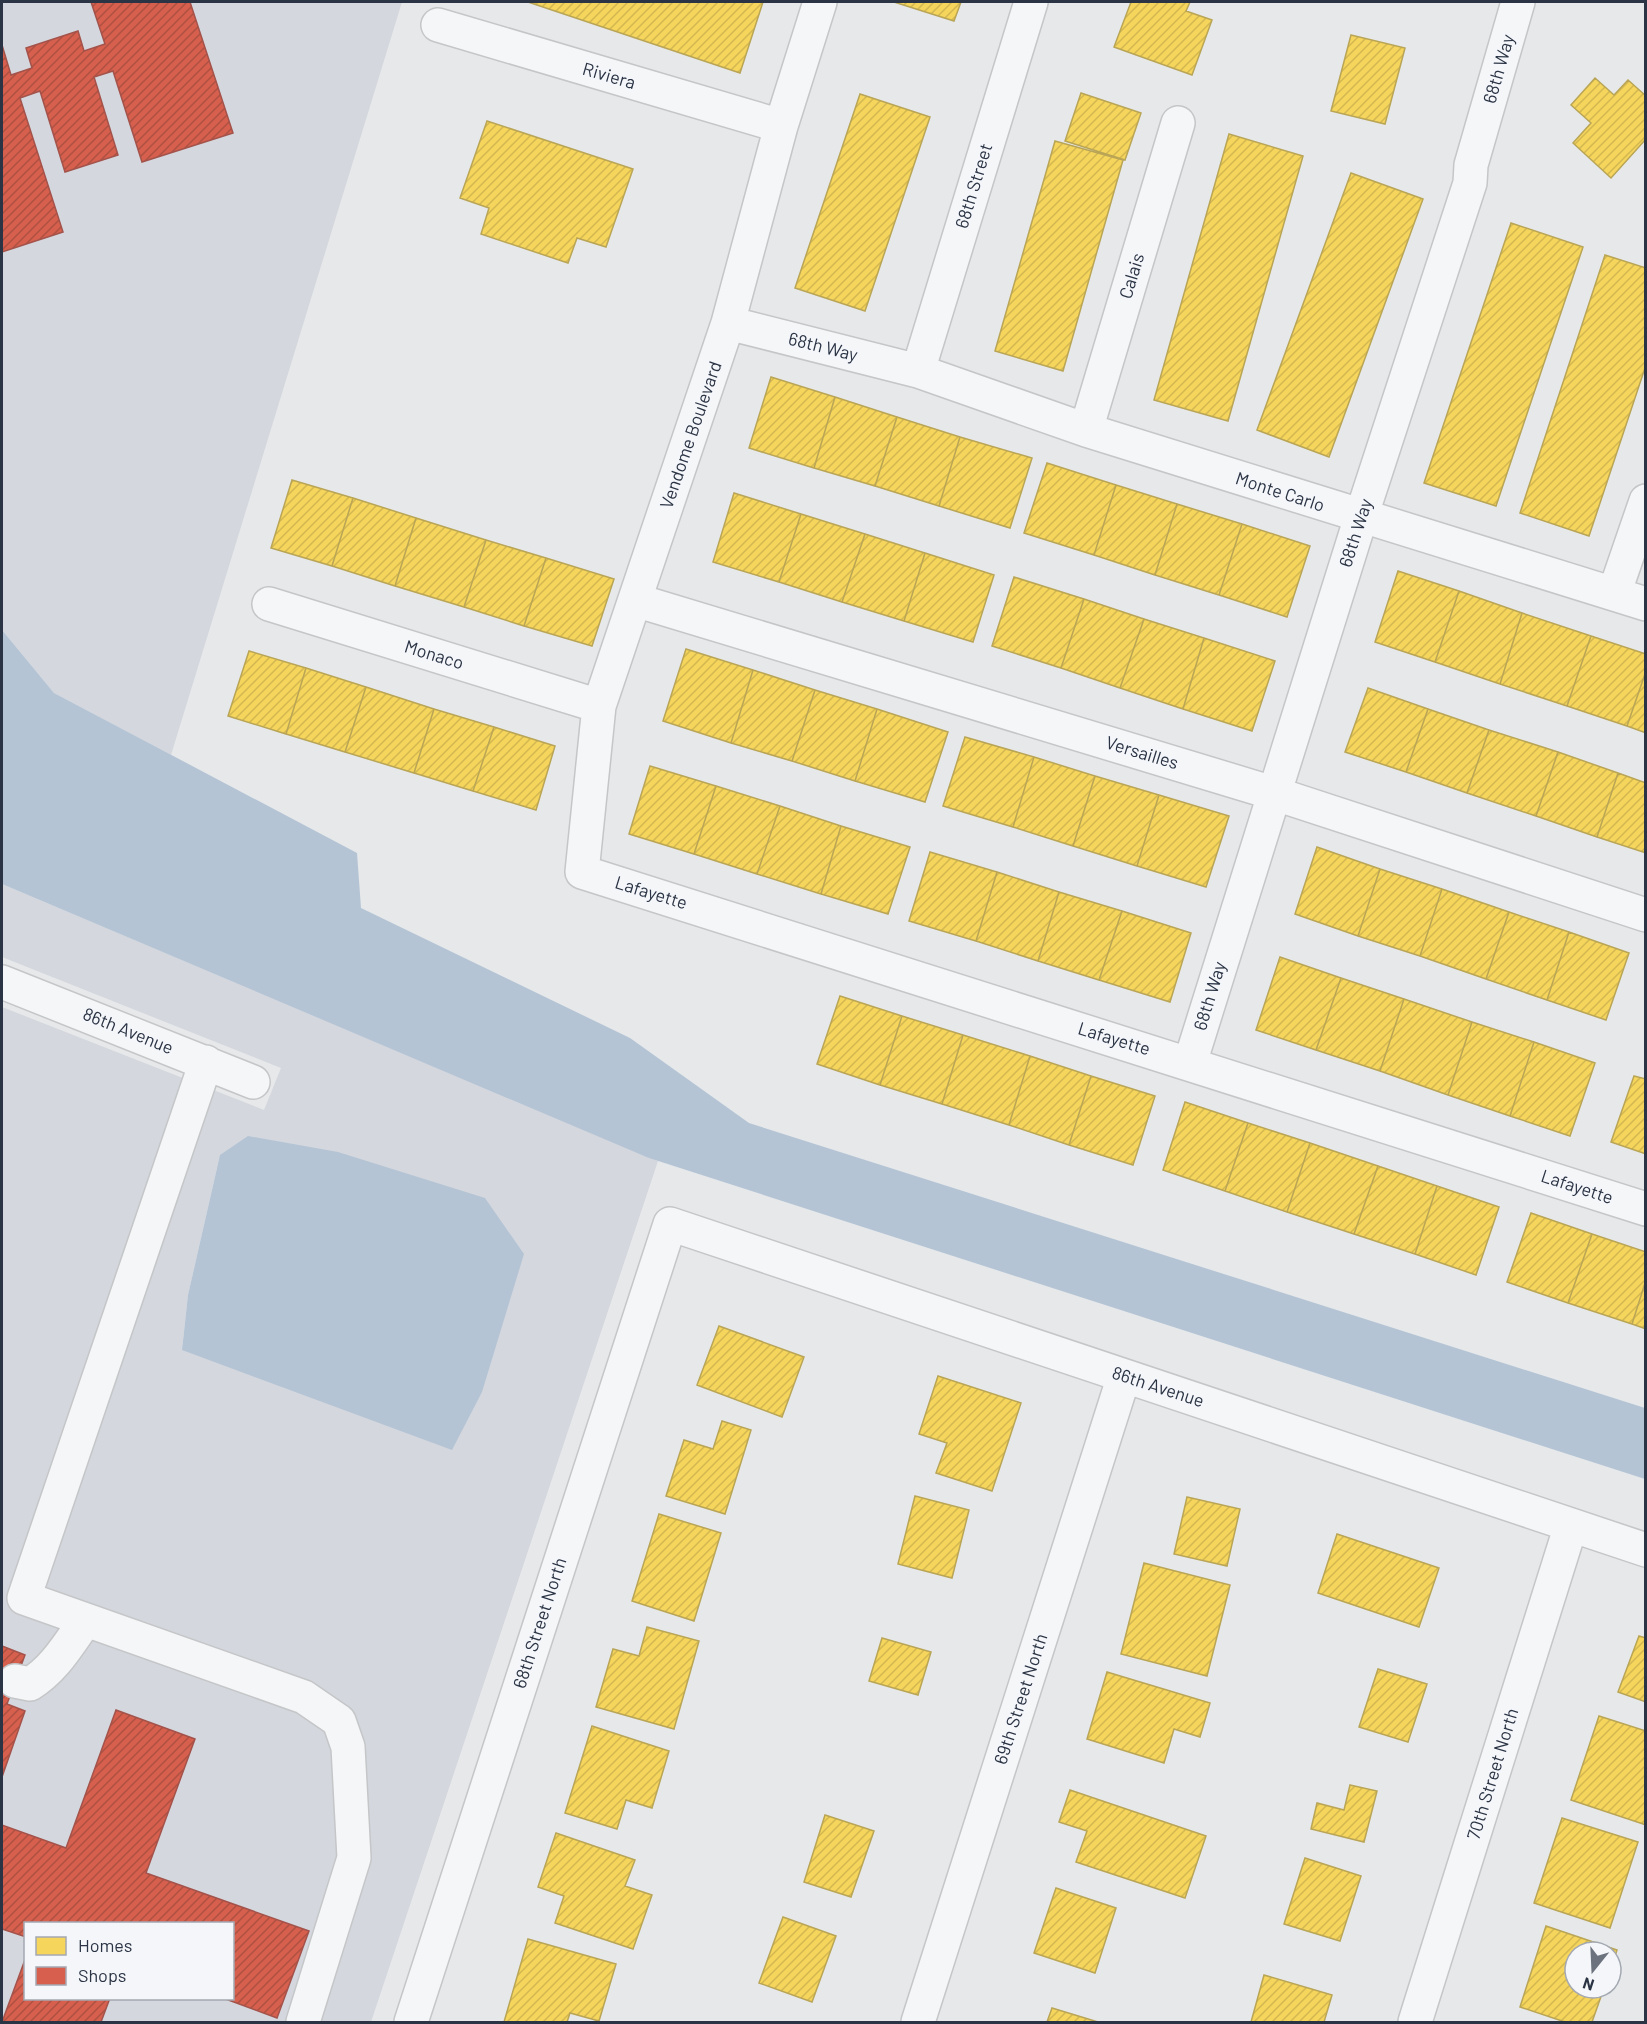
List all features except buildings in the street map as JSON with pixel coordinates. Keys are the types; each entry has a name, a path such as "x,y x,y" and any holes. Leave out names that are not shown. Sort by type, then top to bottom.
{"street":[{"name":"Vendome Boulevard","path":"582,872 599,705 728,323 781,126 820,2"},
{"name":"68th Street","path":"918,371 1031,2"},
{"name":"68th Way","path":"1190,1063 1273,793 1470,183 1471,165 1518,2"},
{"name":"Riviera","path":"438,25 781,126"},
{"name":"Calais","path":"1086,430 1178,123"},
{"name":"68th Way","path":"728,323 918,371"},
{"name":"Monte Carlo","path":"918,371 1086,430 1646,604"},
{"path":"1614,594 1646,501"},
{"name":"Versailles","path":"635,600 1273,793 1646,915"},
{"name":"Monaco","path":"269,604 599,705"},
{"name":"Lafayette","path":"582,872 1646,1209"},
{"name":"86th Avenue","path":"2,982 254,1082"},
{"path":"206,1062 13,1594 304,1697 339,1721 348,1747 354,1857 303,2022"},
{"name":"86th Avenue","path":"669,1224 1646,1550"},
{"name":"68th Street North","path":"411,2022 669,1224"},
{"name":"69th Street North","path":"918,2022 1124,1376"},
{"name":"70th Street North","path":"1415,2022 1571,1525"},
{"path":"15,1681 30,1684 41,1678 52,1667 86,1620"}],"shaded area":[{"path":"2,2 402,2 171,755 54,693 2,630"},
{"path":"2,884 658,1161 371,2022 2,2022 2,1007 264,1110 281,1068 2,957","holes":["220,1155 182,1349 188,1295"]}],"water":[{"path":"2,630 54,693 357,853 361,908 630,1038 749,1123 1645,1408 1645,1479 649,1158 2,884"},
{"path":"248,1136 338,1152 485,1198 524,1254 482,1392 452,1450 182,1350 188,1295 220,1155"}]}
